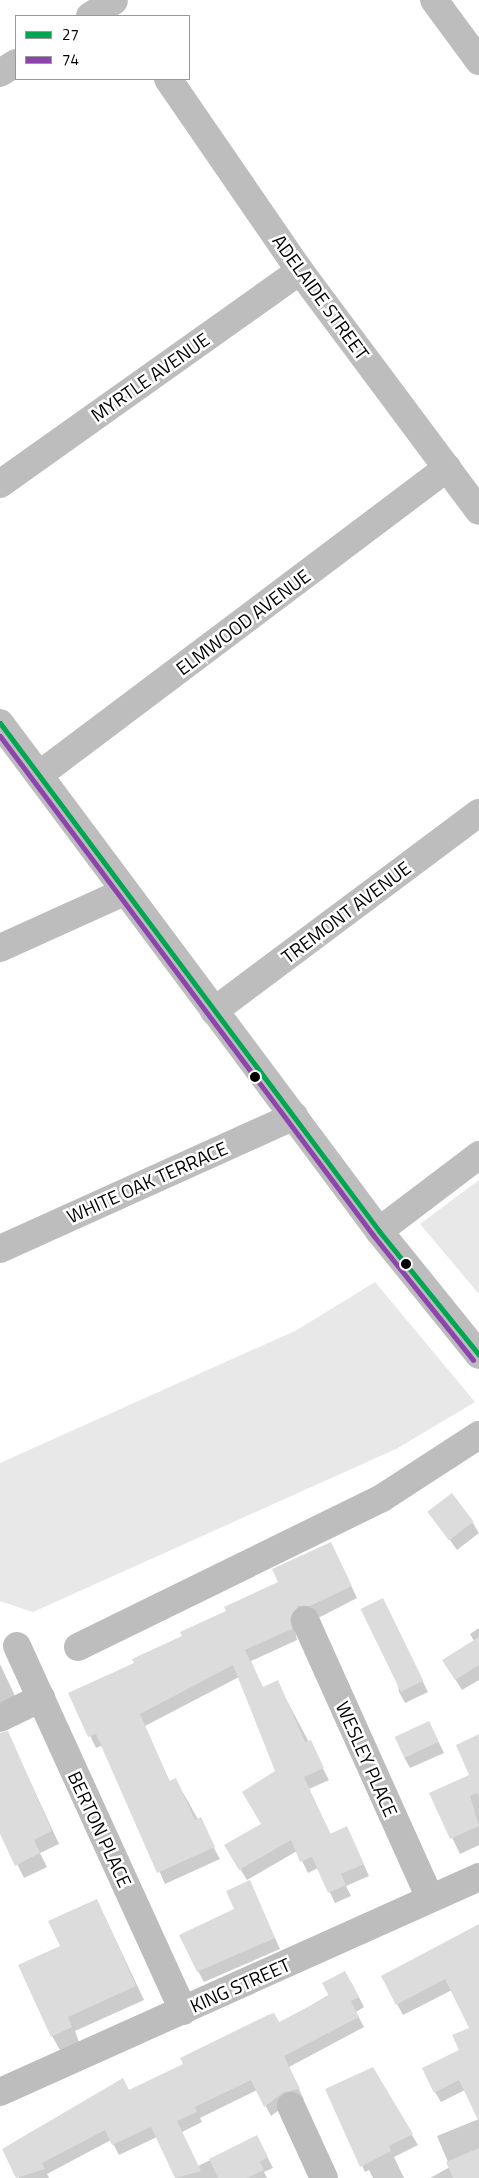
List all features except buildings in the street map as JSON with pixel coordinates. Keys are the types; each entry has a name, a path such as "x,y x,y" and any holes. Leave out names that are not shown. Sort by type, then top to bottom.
{"street":[{"path":"434,0 479,61"},
{"path":"93,15 118,6"},
{"path":"0,73 15,64"},
{"name":"ADELAIDE STREET","path":"169,80 300,270 479,511"},
{"name":"MYRTLE AVENUE","path":"0,484 300,270"},
{"name":"ELMWOOD AVENUE","path":"39,775 447,468"},
{"path":"0,723 124,892 380,1231 479,1355"},
{"name":"TREMONT AVENUE","path":"214,1011 479,812"},
{"path":"0,948 124,892"},
{"name":"WHITE OAK TERRACE","path":"0,1249 294,1116"},
{"path":"380,1231 479,1155"},
{"path":"78,1647 382,1498 479,1435"},
{"name":"WESLEY PLACE","path":"305,1620 430,1898"},
{"name":"BERTON PLACE","path":"17,1646 184,2011"},
{"path":"0,1718 41,1698"},
{"name":"KING STREET","path":"0,2092 479,1877"},
{"path":"291,2106 324,2178"}],"shaded area":[{"path":"479,1180 479,1294 420,1224"},
{"path":"375,1282 475,1402 396,1449 33,1612 0,1601 0,1463 297,1330"}],"transit line":[{"name":"27","path":"0,723 379,1231 479,1355"},
{"name":"74","path":"0,736 373,1235 473,1360"}]}
